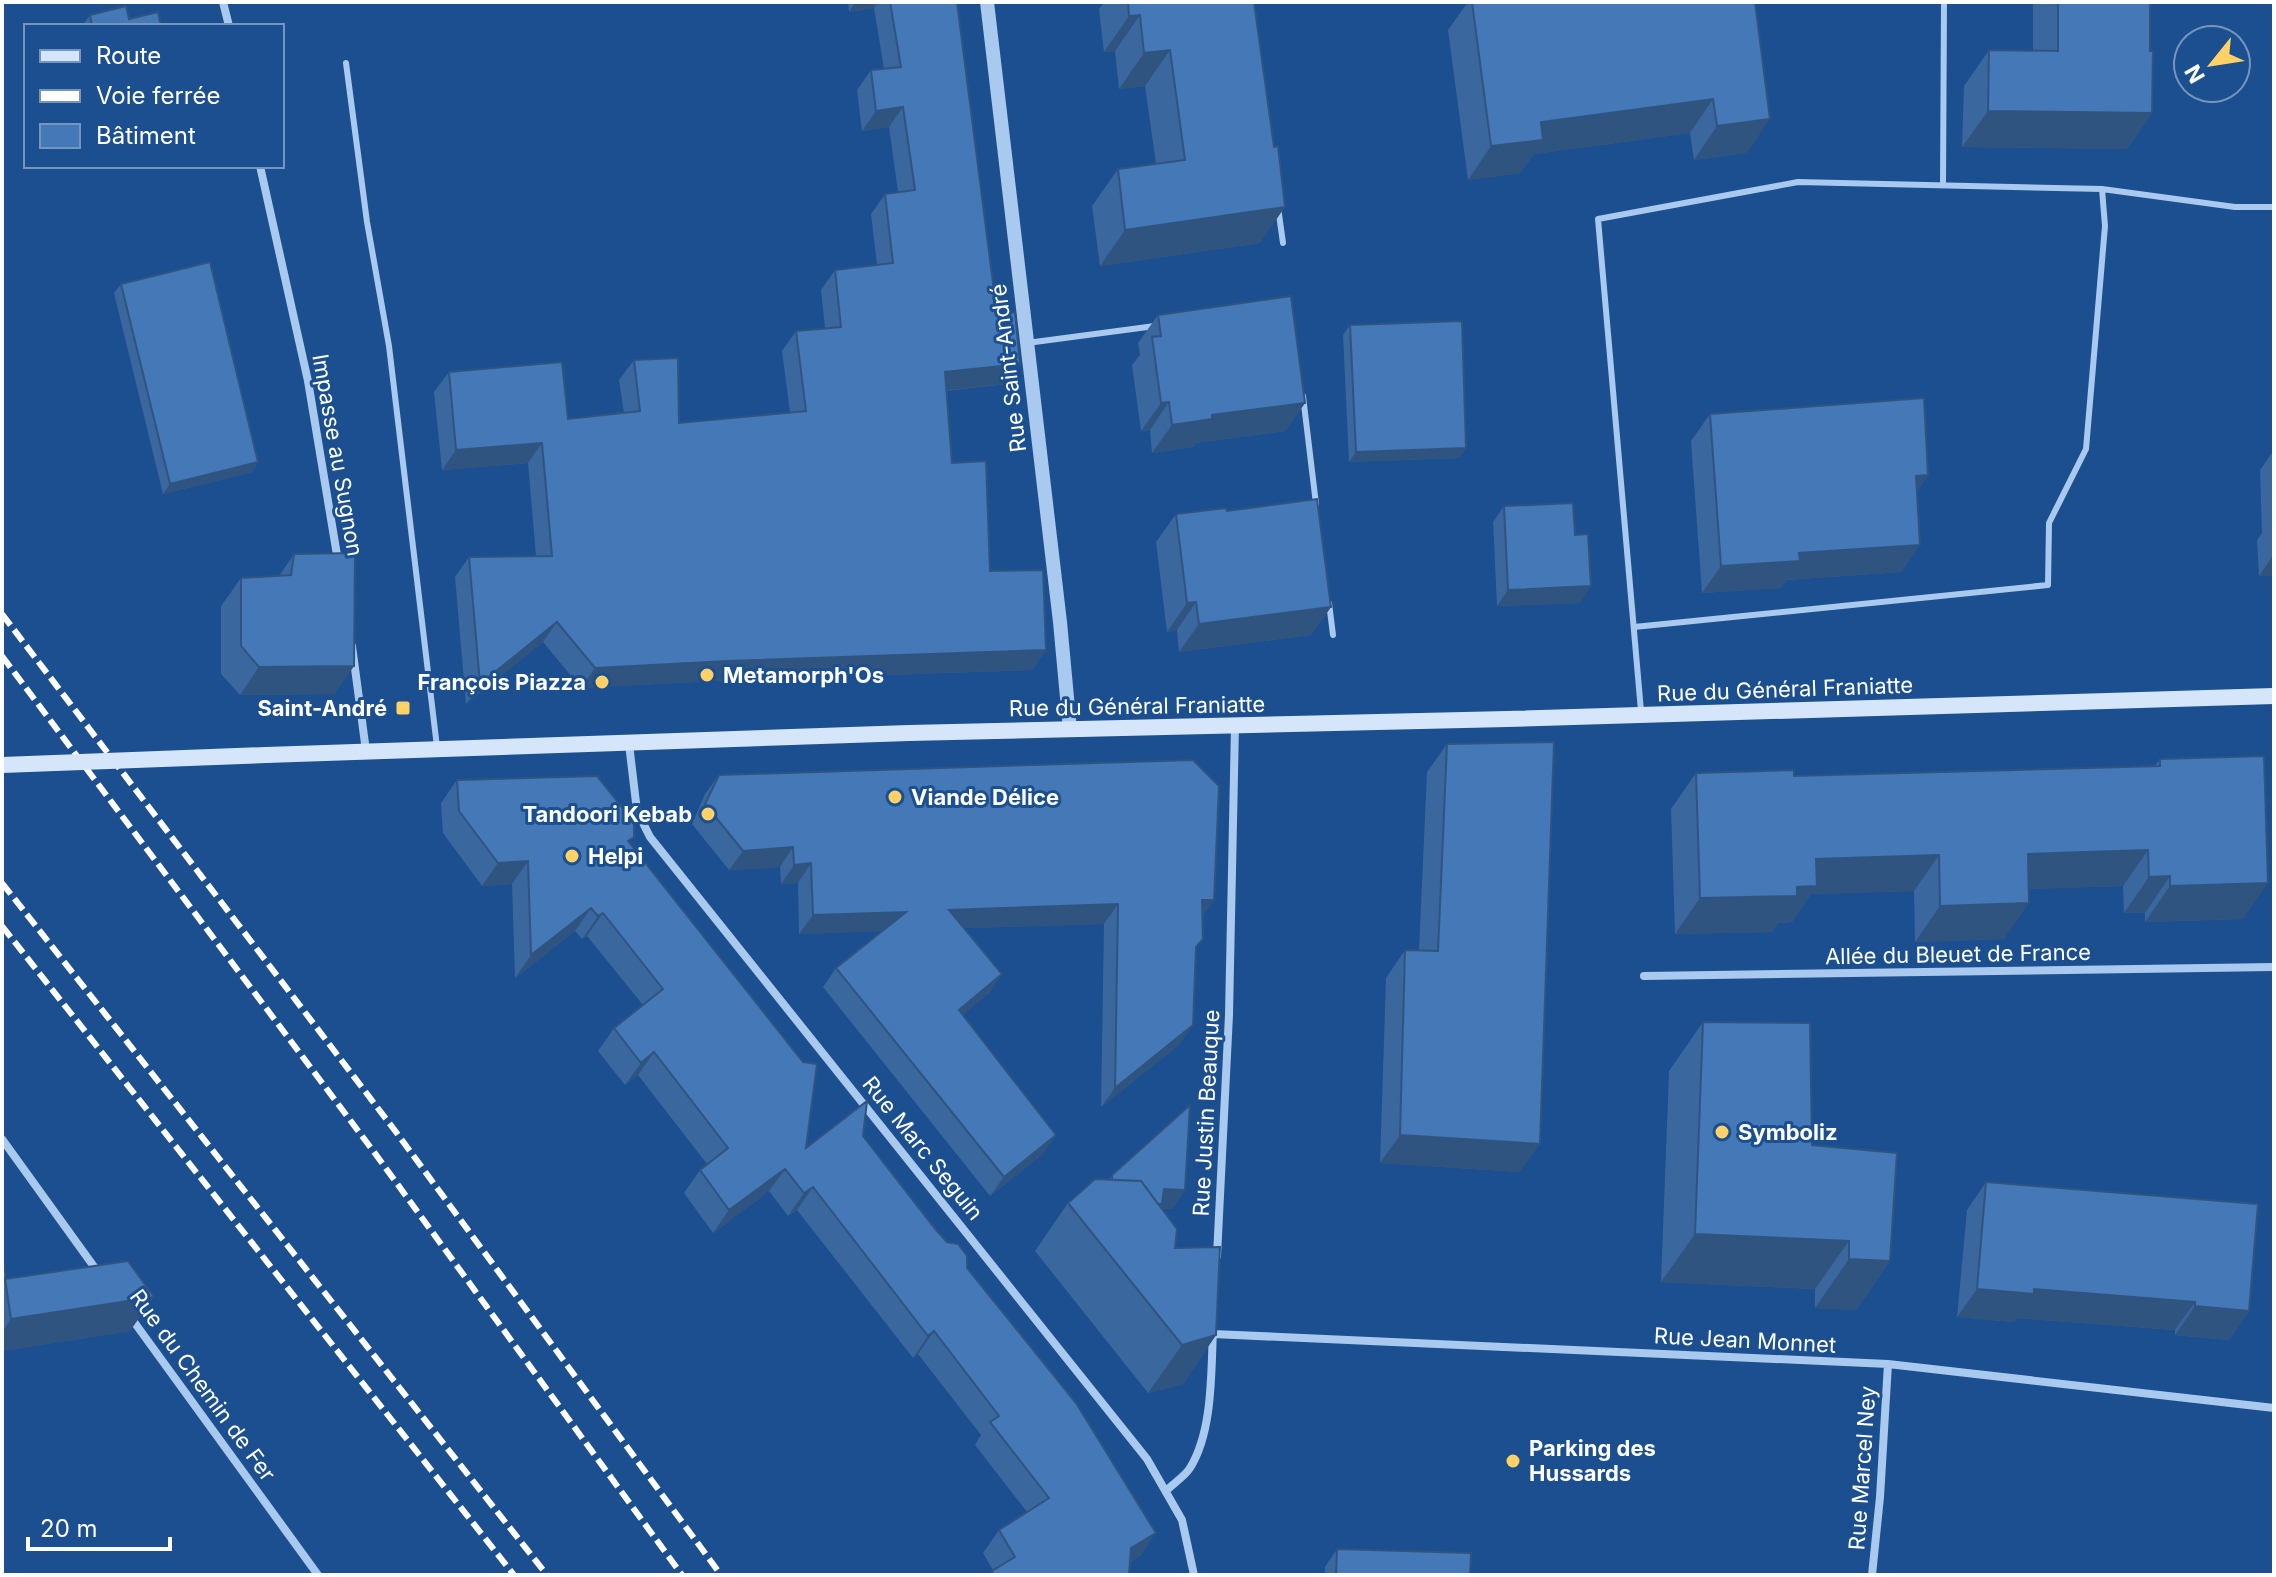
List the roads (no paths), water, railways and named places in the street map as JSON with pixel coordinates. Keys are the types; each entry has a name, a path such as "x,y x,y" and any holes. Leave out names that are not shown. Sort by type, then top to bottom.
{"main road":[{"name":"Rue du Général Franiatte","path":"2,765 1070,730 2274,696"}],"street":[{"path":"223,2 228,24"},
{"name":"Rue Saint-André","path":"987,2 1070,730"},
{"name":"Impasse au Sugnon","path":"260,168 308,381 339,569"},
{"path":"350,632 366,753"},
{"name":"Rue Justin Beauque","path":"1216,1270 1229,1015 1235,726"},
{"name":"Rue Marc Seguin","path":"629,744 637,811 650,837 1113,1414 1167,1490 1182,1520 1194,1575"},
{"name":"Allée du Bleuet de France","path":"1644,976 2274,967"},
{"name":"Rue du Chemin de Fer","path":"2,1139 104,1280"},
{"name":"Rue du Chemin de Fer","path":"123,1306 318,1575"},
{"path":"1167,1490 1189,1469 1200,1444 1210,1397 1214,1318"},
{"name":"Rue Jean Monnet","path":"1213,1334 1888,1364 2274,1408"},
{"name":"Rue Marcel Ney","path":"1872,1575 1888,1364"}],"lane":[{"path":"1943,184 1944,2"},
{"path":"346,63 367,222 389,346 437,751"},
{"path":"1642,715 1598,219 1798,182 2102,189 2235,207 2274,207"},
{"path":"1634,627 2048,585 2049,523 2086,449 2105,226 2102,189"},
{"path":"1277,197 1283,243"},
{"path":"1027,343 1169,324"},
{"path":"1301,386 1317,510"},
{"path":"1327,588 1333,635"}],"railway":[{"path":"2,614 396,1132 721,1575"},
{"path":"2,656 374,1152 682,1575"},
{"path":"2,883 547,1575"},
{"path":"2,926 514,1575"}],"place":[{"name":"Metamorph'Os","path":"707,675"},
{"name":"François Piazza","path":"602,682"},
{"name":"Saint-André","path":"403,708"},
{"name":"Viande Délice","path":"895,797"},
{"name":"Tandoori Kebab","path":"708,814"},
{"name":"Helpi","path":"572,856"},
{"name":"Symboliz","path":"1722,1132"},
{"name":"Parking des Hussards","path":"1513,1461"}]}
